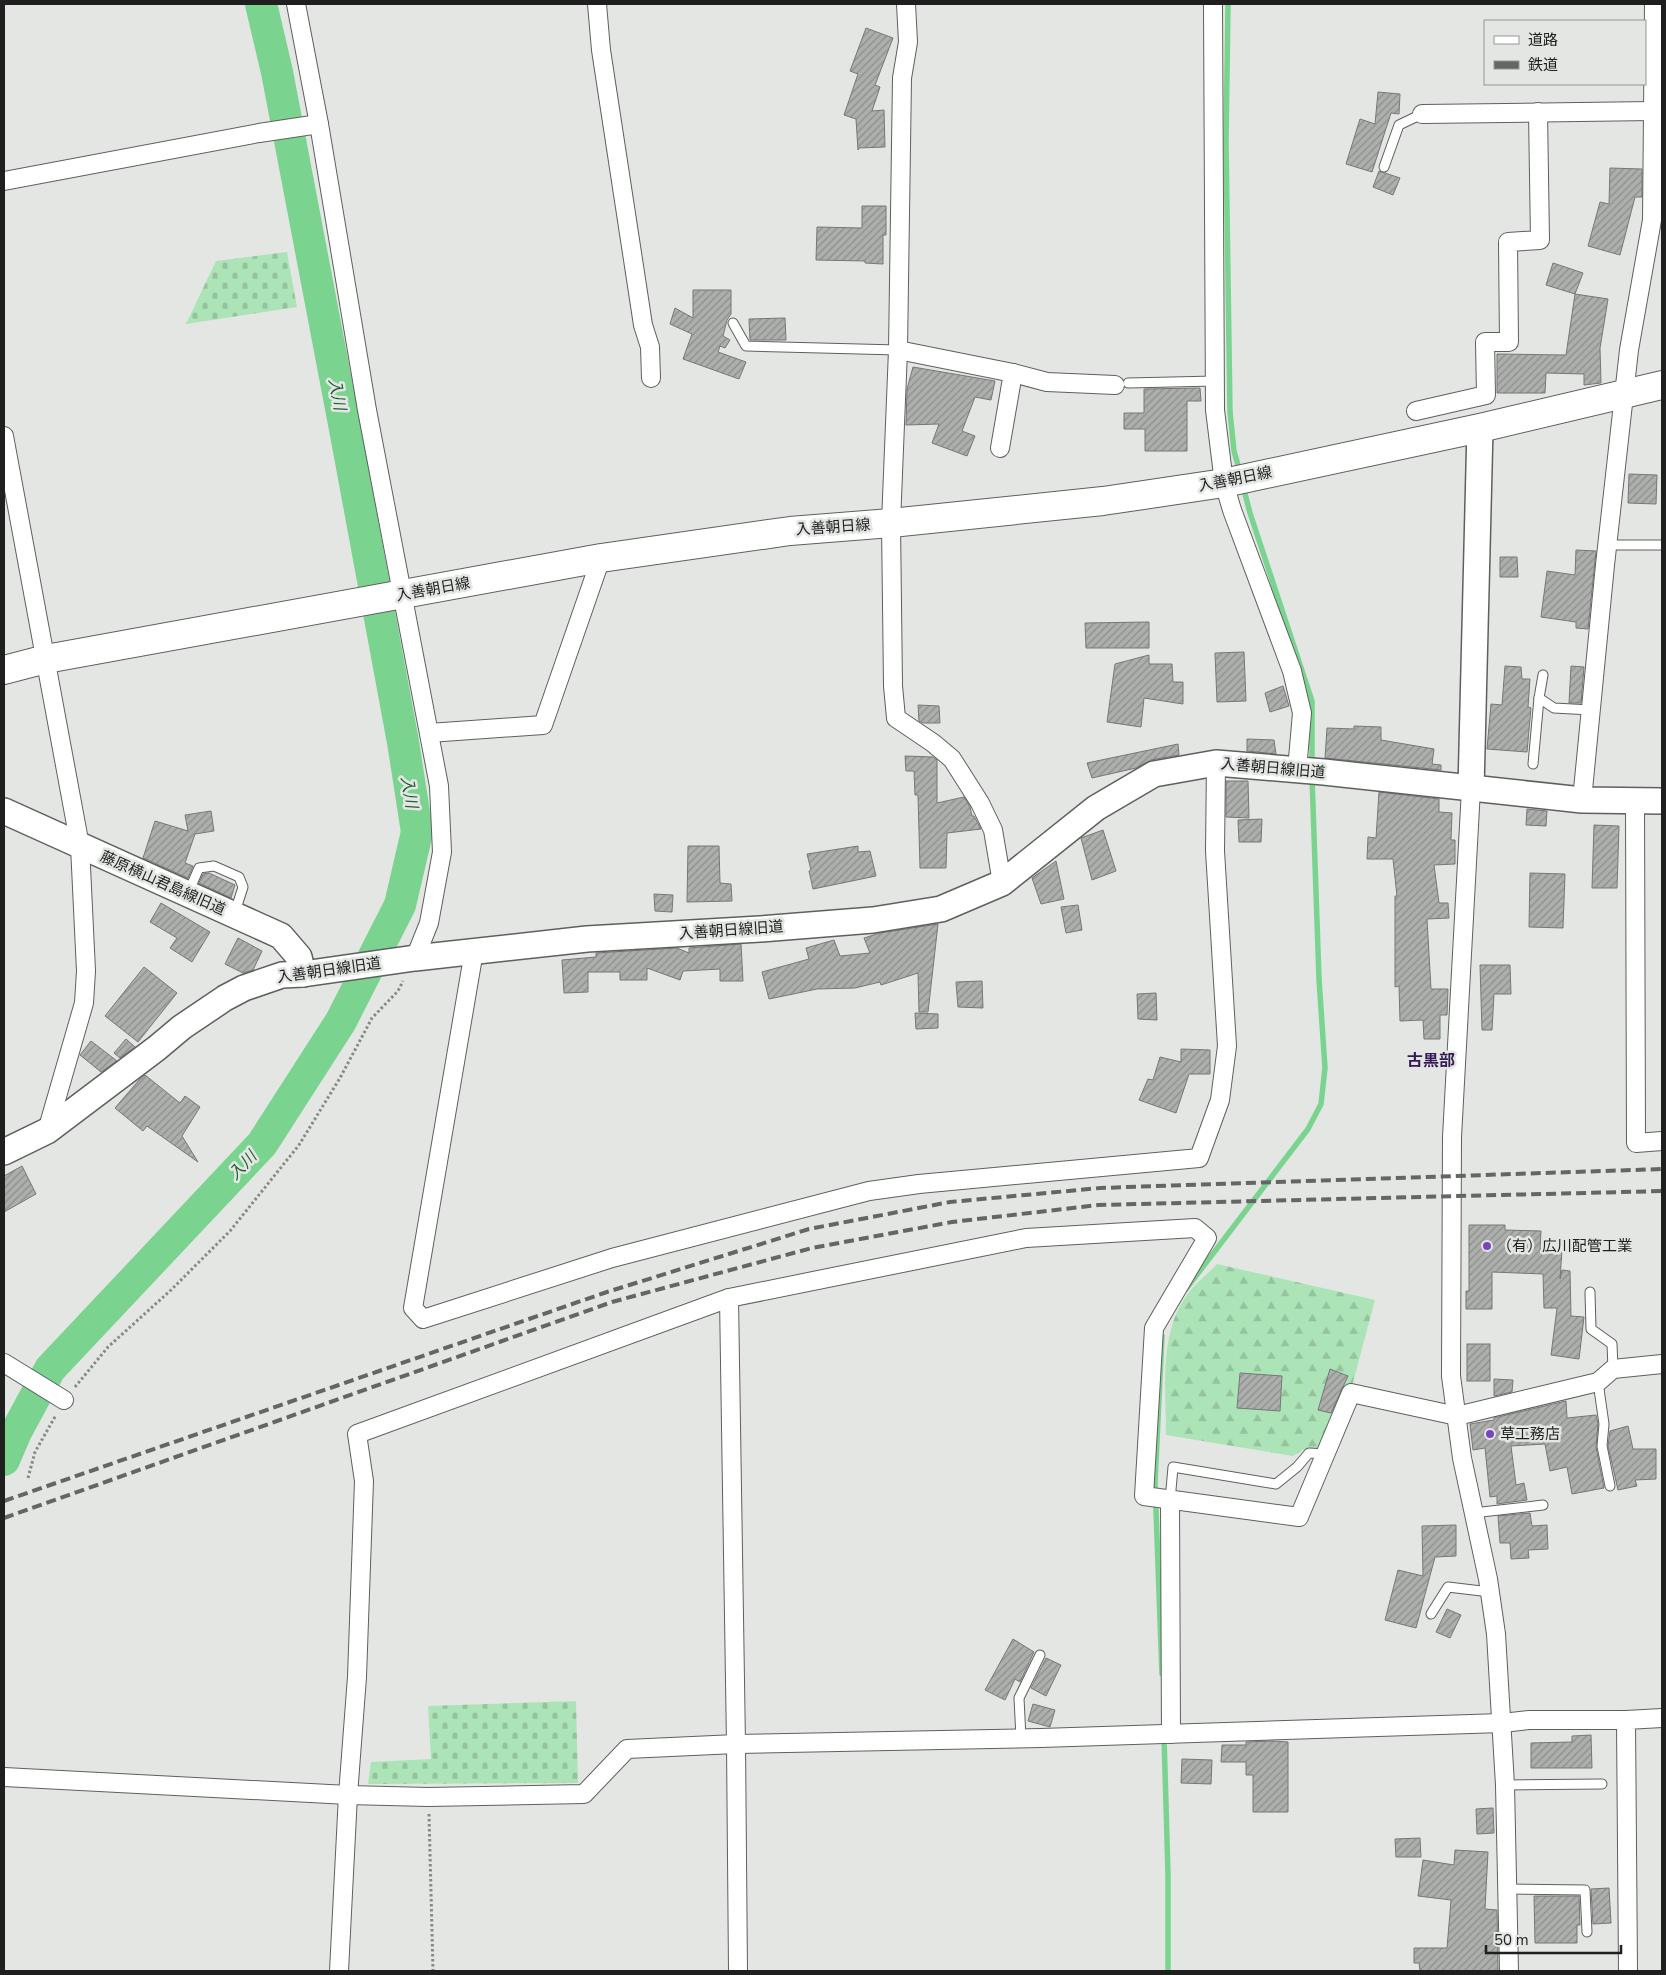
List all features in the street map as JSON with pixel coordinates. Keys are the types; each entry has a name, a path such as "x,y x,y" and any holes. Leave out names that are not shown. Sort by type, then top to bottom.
{"main road":[{"name":"入善朝日線","path":"4,670 46,660 601,558 790,531 1103,502 1224,483 1480,428 1662,385"}],"street":[{"path":"296,4 319,124 368,410 439,786 442,852 429,923 407,959"},
{"path":"597,4 602,50 643,325 650,347 651,378"},
{"path":"906,4 908,42 902,78 898,350 891,523 893,686 896,718 952,759 980,803 993,830 1002,883"},
{"path":"1213,4 1215,410 1224,483 1232,510 1292,671 1302,713 1298,770"},
{"path":"1582,800 1607,544 1629,350 1652,220 1654,4"},
{"path":"1422,114 1653,111"},
{"path":"1416,411 1486,396 1485,342 1509,342 1508,242 1540,240 1538,112"},
{"path":"4,181 259,133 319,124"},
{"path":"898,350 1013,373 1047,382 1121,384"},
{"path":"1000,448 1013,373"},
{"path":"1480,428 1471,788 1452,1137 1452,1376 1462,1458 1490,1592 1496,1634 1505,1785 1508,1971"},
{"path":"4,436 80,846 86,970 84,1003 47,1131"},
{"path":"429,733 543,725 601,558"},
{"path":"474,951 413,1308 423,1319 612,1258 869,1191 919,1184 1199,1158 1220,1100 1227,1046 1215,851 1216,763"},
{"name":"入善朝日線旧道","path":"4,1152 47,1131 182,1027 225,998 244,988 282,975 587,939 873,920 941,908 1002,883 1096,808 1154,774 1216,763 1582,800 1662,802"},
{"path":"1634,801 1636,1143 1662,1142"},
{"name":"藤原横山君島線旧道","path":"4,811 281,936 300,957 303,974"},
{"path":"339,1971 348,1795 357,1677 364,1481 357,1434 728,1298 1026,1238 1195,1228 1207,1238 1154,1328 1144,1496 1299,1517 1351,1393 1456,1416 1598,1382 1613,1369 1662,1364"},
{"path":"728,1298 738,1971"},
{"path":"4,1363 64,1400"},
{"path":"1170,1501 1171,1734"},
{"path":"4,1777 348,1795 428,1797 584,1794 627,1749 736,1744 1171,1734 1502,1723 1529,1720 1662,1718"},
{"path":"1626,1720 1628,1971"}],"lane":[{"path":"1384,167 1399,126 1422,114"},
{"path":"733,323 746,346 898,350"},
{"path":"1121,384 1215,381"},
{"path":"1607,544 1662,545"},
{"path":"1533,764 1539,698 1544,675"},
{"path":"1539,698 1554,708 1591,710"},
{"path":"188,893 199,868 214,866 239,877 243,887 234,914"},
{"path":"1590,1292 1591,1329 1612,1344 1613,1369"},
{"path":"1598,1382 1604,1424 1602,1446 1610,1486"},
{"path":"1170,1501 1172,1466 1276,1484 1309,1453 1326,1454"},
{"path":"1473,1513 1542,1504"},
{"path":"1431,1614 1448,1587 1490,1592"},
{"path":"1021,1738 1018,1698 1040,1655"},
{"path":"1505,1785 1602,1784"},
{"path":"1507,1889 1585,1890 1587,1932"}],"path":[{"path":"28,1478 35,1452 64,1400 108,1346 171,1290 230,1231 299,1145 340,1078 372,1018 398,992 407,959"},
{"path":"428,1797 433,1971"}],"green space":[{"path":"287,252 297,307 186,324 216,261"},
{"path":"1217,1264 1375,1300 1352,1386 1323,1448 1307,1448 1293,1456 1166,1435 1166,1360 1168,1341 1173,1323 1180,1306 1190,1291"},
{"path":"576,1701 578,1783 368,1784 371,1762 431,1759 428,1706"}],"building":[{"path":"866,28 893,38 875,85 880,87 872,111 884,110 885,147 859,148 858,150 856,119 844,115 858,74 850,71"},
{"path":"1378,92 1400,94 1399,114 1391,113 1372,172 1346,164 1360,119 1375,124"},
{"path":"1610,168 1642,169 1642,197 1635,197 1620,255 1588,246 1600,202 1609,204"},
{"path":"1379,171 1400,178 1393,195 1373,187"},
{"path":"862,206 886,206 883,264 865,263 865,261 816,260 817,227 862,228"},
{"path":"1553,263 1583,273 1575,294 1546,285"},
{"path":"693,290 731,290 731,314 727,320 723,336 730,340 725,348 720,346 718,352 746,362 739,379 683,359 692,334 670,324 675,308 693,318"},
{"path":"1575,294 1608,299 1600,348 1601,383 1584,385 1584,374 1546,373 1545,393 1497,393 1497,354 1566,355"},
{"path":"785,318 786,340 750,340 749,319"},
{"path":"913,367 995,381 991,400 975,397 962,431 975,436 967,456 932,443 939,424 906,425 907,389"},
{"path":"1200,388 1201,401 1187,401 1187,451 1145,451 1145,429 1124,429 1124,413 1144,413 1144,389"},
{"path":"1629,474 1657,475 1656,504 1628,503"},
{"path":"1576,550 1596,551 1588,629 1576,628 1576,622 1541,617 1547,571 1575,575"},
{"path":"1500,557 1517,557 1518,577 1500,577"},
{"path":"1149,622 1149,648 1086,648 1085,623"},
{"path":"1244,652 1246,701 1217,702 1215,653"},
{"path":"1149,655 1149,664 1172,664 1173,682 1183,682 1183,704 1144,698 1141,727 1107,722 1115,664"},
{"path":"1505,666 1521,667 1522,679 1530,679 1528,707 1531,708 1527,752 1487,749 1491,704 1502,705"},
{"path":"1571,666 1584,667 1581,703 1569,703"},
{"path":"1283,686 1289,706 1270,712 1265,693"},
{"path":"918,705 939,706 940,723 923,723 919,721"},
{"path":"1354,726 1381,727 1381,740 1434,749 1432,764 1441,765 1441,770 1325,758 1327,728 1354,729"},
{"path":"1247,739 1274,740 1276,754 1247,751"},
{"path":"1178,744 1179,755 1151,760 1136,768 1092,778 1087,763"},
{"path":"905,756 933,757 937,760 937,803 964,797 970,807 972,816 974,816 981,829 947,833 946,868 920,868 918,795 915,795 914,771 906,771"},
{"path":"1226,781 1248,781 1249,818 1226,817"},
{"path":"1379,792 1439,799 1439,812 1452,813 1451,840 1455,840 1455,864 1434,865 1439,903 1448,903 1449,918 1427,919 1431,989 1448,989 1447,1015 1440,1015 1440,1039 1424,1039 1423,1020 1400,1021 1399,986 1395,987 1395,896 1397,896 1393,859 1367,859 1368,837 1376,838"},
{"path":"1527,809 1547,811 1546,826 1526,825"},
{"path":"211,811 214,831 195,834 185,863 193,866 188,878 143,858 155,821 188,831 185,815"},
{"path":"1262,819 1261,842 1239,842 1238,820"},
{"path":"1594,825 1619,826 1617,888 1592,888"},
{"path":"1103,830 1116,871 1092,880 1081,838"},
{"path":"688,846 719,846 720,883 731,884 732,901 687,902"},
{"path":"858,846 858,852 870,851 876,876 813,889 807,854"},
{"path":"1056,861 1064,899 1041,904 1032,878"},
{"path":"209,873 235,885 231,898 199,883 203,874"},
{"path":"1530,873 1565,874 1563,928 1529,927"},
{"path":"654,894 673,895 672,912 655,911"},
{"path":"161,903 210,932 192,962 170,948 177,938 150,922"},
{"path":"1078,905 1082,930 1066,933 1061,907"},
{"path":"938,924 928,1012 919,1012 918,973 881,985 880,982 855,988 817,989 769,999 762,972 809,959 806,948 834,940 840,956 870,953 864,938 880,933"},
{"path":"238,938 262,951 253,970 243,973 225,964"},
{"path":"741,944 743,981 720,981 720,969 683,971 680,980 647,968 647,980 620,980 620,972 588,972 588,992 564,993 562,960 596,957 596,953 677,948 689,953 689,948"},
{"path":"1480,965 1510,965 1511,994 1494,994 1492,1030 1482,1030"},
{"path":"144,967 177,993 138,1042 105,1016"},
{"path":"982,981 983,1008 958,1007 956,982"},
{"path":"1156,993 1157,1020 1138,1019 1137,994"},
{"path":"915,1013 938,1014 938,1028 916,1029"},
{"path":"126,1039 135,1047 120,1058 114,1053"},
{"path":"91,1041 117,1061 101,1072 80,1055"},
{"path":"1181,1049 1210,1050 1210,1074 1189,1074 1176,1113 1139,1100 1148,1079 1153,1080 1160,1057 1181,1062"},
{"path":"145,1075 180,1103 185,1096 200,1107 182,1136 198,1162 147,1126 143,1131 115,1108"},
{"path":"22,1166 36,1194 4,1212 4,1176"},
{"path":"1469,1225 1505,1225 1505,1230 1541,1231 1540,1249 1562,1250 1560,1279 1562,1270 1570,1271 1571,1316 1584,1317 1579,1359 1551,1355 1557,1308 1544,1308 1543,1274 1492,1272 1492,1309 1466,1309 1466,1291 1469,1291"},
{"path":"1467,1344 1490,1344 1490,1381 1467,1381"},
{"path":"1330,1369 1348,1376 1331,1413 1318,1410"},
{"path":"1240,1373 1282,1376 1280,1411 1237,1408"},
{"path":"1494,1379 1513,1380 1512,1392 1494,1396"},
{"path":"1566,1401 1567,1418 1596,1415 1598,1424 1596,1447 1604,1488 1572,1494 1567,1467 1550,1471 1545,1444 1511,1446 1516,1485 1524,1483 1527,1500 1497,1504 1497,1496 1490,1497 1485,1448 1473,1450 1470,1424 1494,1420 1494,1418"},
{"path":"1628,1426 1633,1449 1656,1449 1656,1479 1635,1480 1637,1486 1618,1490 1608,1446 1610,1431"},
{"path":"1530,1513 1532,1526 1547,1525 1548,1549 1528,1550 1529,1558 1511,1559 1510,1543 1500,1543 1498,1516"},
{"path":"1456,1525 1456,1556 1435,1557 1416,1628 1385,1620 1398,1570 1423,1576 1422,1526"},
{"path":"1447,1609 1461,1615 1450,1638 1436,1632"},
{"path":"1013,1639 1034,1652 1020,1682 1015,1679 1005,1700 985,1690"},
{"path":"1046,1658 1061,1665 1046,1696 1031,1688"},
{"path":"1033,1704 1055,1710 1050,1727 1028,1721"},
{"path":"1591,1735 1592,1768 1531,1768 1531,1743 1572,1742 1572,1736"},
{"path":"1246,1742 1288,1742 1288,1812 1253,1812 1253,1775 1246,1775 1246,1762 1221,1762 1222,1745 1246,1745"},
{"path":"1182,1759 1212,1760 1211,1784 1181,1783"},
{"path":"1493,1808 1494,1833 1477,1834 1476,1809"},
{"path":"1420,1838 1421,1857 1396,1857 1395,1839"},
{"path":"1455,1850 1488,1852 1485,1909 1497,1910 1498,1971 1420,1971 1419,1963 1414,1963 1414,1948 1447,1948 1451,1900 1418,1896 1423,1860 1454,1865"},
{"path":"1609,1888 1611,1923 1593,1924 1591,1889"},
{"path":"1534,1896 1579,1896 1580,1925 1577,1925 1577,1943 1535,1943"}],"waterway":[{"name":"入川","path":"4,1460 16,1432 50,1369 262,1144 341,1021 400,905 417,832 403,742 345,429 277,72 261,4"},
{"path":"1228,4 1226,142 1230,412 1234,451 1240,472"},
{"path":"1243,486 1250,513 1312,701 1312,766"},
{"path":"1186,1289 1308,1129 1321,1104 1325,1068 1319,979 1312,777"},
{"path":"1162,1336 1155,1483 1162,1674"},
{"path":"1164,1736 1168,1874 1168,1971"}],"railway":[{"path":"4,1501 607,1292 809,1229 950,1202 1100,1188 1662,1169"},
{"path":"4,1518 612,1302 812,1248 952,1222 1098,1205 1662,1191"}],"place":[{"name":"（有）広川配管工業","path":"1487,1246"},
{"name":"草工務店","path":"1490,1434"}],"district":[{"name":"古黒部","path":"1431,1060"}]}
